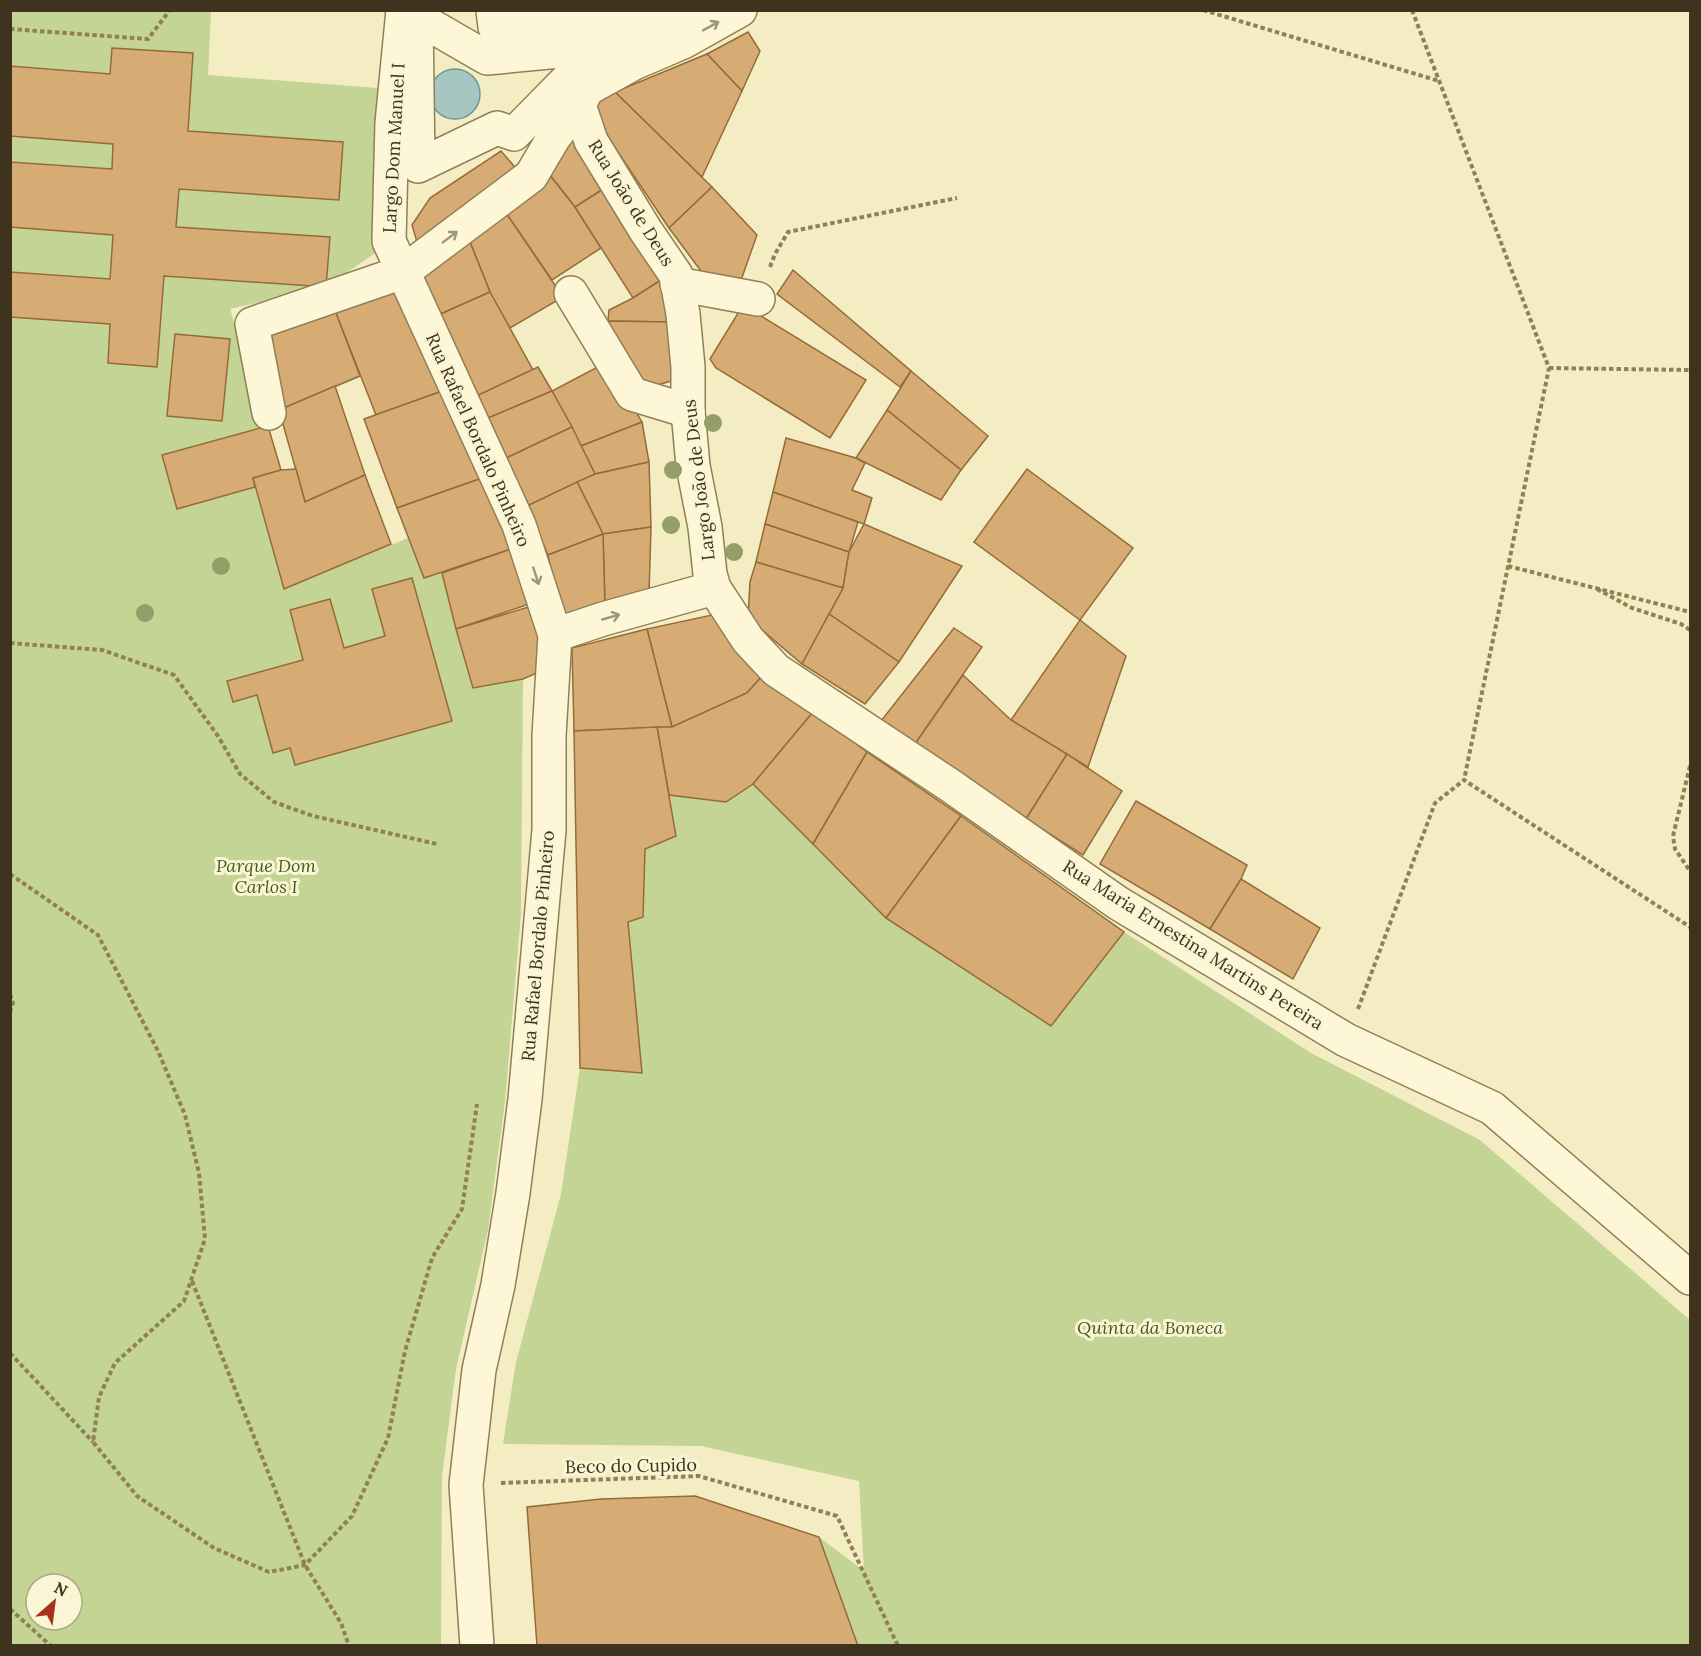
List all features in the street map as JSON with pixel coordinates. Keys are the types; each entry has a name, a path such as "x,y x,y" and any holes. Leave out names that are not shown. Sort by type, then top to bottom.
{"street":[{"path":"493,10 495,27 665,23 692,10"},
{"path":"268,412 252,324 404,272 531,176 554,137 579,105 588,88 634,63 683,42 740,10"},
{"path":"409,14 488,58 634,44 574,73 514,134 497,128 418,166 409,14"},
{"name":"Largo Dom Manuel I","path":"404,272 389,241 392,123 409,14"},
{"name":"Rua João de Deus","path":"579,105 591,141 676,275 683,314 688,372"},
{"name":"Rua Rafael Bordalo Pinheiro","path":"404,272 519,525 555,635 549,736 549,830 525,1099 498,1286 479,1370 466,1485 477,1646"},
{"path":"677,284 758,299"},
{"path":"571,293 632,394 688,411"},
{"name":"Largo João de Deus","path":"688,372 688,411 693,466 714,588"},
{"path":"555,635 714,588"},
{"name":"Rua Maria Ernestina Martins Pereira","path":"714,588 748,640 776,670 932,773 1118,903 1346,1040 1492,1108 1690,1278"}],"path":[{"path":"10,29 148,39 170,10"},
{"path":"1203,10 1439,81"},
{"path":"1356,1013 1435,802 1464,780 1549,368 1412,10"},
{"path":"758,299 775,254 788,232 957,198"},
{"path":"1549,368 1690,370"},
{"path":"1508,566 1690,612"},
{"path":"1590,587 1632,608 1681,624 1690,630"},
{"path":"10,643 102,650 174,675 218,736 240,774 274,802 313,816 437,844"},
{"path":"1690,766 1673,836 1675,849 1690,871"},
{"path":"1464,780 1690,927"},
{"path":"10,874 98,935 158,1051 185,1114 199,1173 205,1239 192,1281 184,1301 115,1363 99,1398 93,1442"},
{"path":"10,994 13,1003 10,1012"},
{"path":"10,1353 93,1442 137,1496 214,1548 269,1572 305,1565 352,1516 388,1438 405,1351 432,1258 462,1209 477,1104"},
{"path":"192,1281 305,1565 341,1623 349,1646"},
{"name":"Beco do Cupido","path":"466,1485 699,1476 837,1516 898,1646"},
{"path":"10,1609 51,1646"}],"green space":[{"name":"Parque Dom Carlos I","path":"11,11 211,11 208,75 378,88 373,209 375,253 326,287 230,309 281,470 253,479 284,589 408,538 424,578 442,573 473,688 523,679 521,913 505,1102 488,1230 456,1369 442,1476 441,1645 11,1645"},
{"name":"Quinta da Boneca","path":"753,784 1051,1025 1124,932 1311,1053 1480,1140 1690,1320 1690,1645 858,1645 819,1537 864,1571 859,1481 701,1446 503,1444 516,1362 561,1194 580,1068 642,1073 628,922 643,917 645,849 676,836 669,795 726,802"}],"water":[{"path":"455,69 473,76 480,94 473,112 455,119 437,112 430,94 437,76"}],"building":[{"path":"748,32 760,51 742,91 707,54"},
{"path":"112,48 193,53 188,131 343,142 339,200 179,189 176,227 330,237 326,287 164,276 157,367 108,363 110,324 10,317 10,272 110,279 113,235 10,227 10,162 112,169 113,144 10,136 10,66 110,74"},
{"path":"707,54 742,91 702,177 615,92"},
{"path":"615,92 712,187 669,228 599,124 595,105"},
{"path":"577,125 608,186 575,207 545,169"},
{"path":"501,151 520,173 419,249 412,225 430,198"},
{"path":"545,169 575,207 601,248 552,280 504,210"},
{"path":"608,186 664,278 633,298 575,207"},
{"path":"712,187 757,235 740,283 704,275 669,228"},
{"path":"504,210 563,297 510,328 492,297 468,237"},
{"path":"468,237 490,292 436,316 418,275"},
{"path":"793,270 911,371 900,387 777,294"},
{"path":"664,278 669,322 608,321 609,310"},
{"path":"397,284 445,390 376,415 334,308"},
{"path":"490,292 533,370 468,400 436,316"},
{"path":"743,305 866,380 830,438 716,368 710,359"},
{"path":"334,308 360,376 279,410 263,329"},
{"path":"608,321 669,322 675,380 636,391"},
{"path":"175,334 230,339 222,421 167,416"},
{"path":"607,362 642,422 581,446 552,391"},
{"path":"538,367 552,391 481,421 468,400"},
{"path":"911,371 988,436 961,470 887,410"},
{"path":"335,386 365,475 305,502 279,410"},
{"path":"445,390 485,477 397,508 364,419"},
{"path":"552,391 572,427 506,458 481,421"},
{"path":"887,410 961,470 941,500 856,458"},
{"path":"642,422 649,462 595,474 581,446"},
{"path":"268,426 281,470 253,478 255,487 177,509 162,455"},
{"path":"572,427 595,474 527,506 506,458"},
{"path":"786,438 856,458 865,463 852,490 872,498 864,524 773,492"},
{"path":"649,462 651,527 603,534 577,482 595,474"},
{"path":"296,469 305,502 365,475 391,544 284,589 253,478 281,470"},
{"path":"1027,469 1133,548 1080,620 974,542"},
{"path":"485,477 517,547 424,578 397,508"},
{"path":"577,482 603,534 548,555 527,506"},
{"path":"773,492 858,522 849,552 765,524"},
{"path":"765,524 849,552 843,588 756,562"},
{"path":"864,524 962,566 899,662 829,614 843,588 849,552"},
{"path":"651,527 649,594 605,607 603,534"},
{"path":"603,534 605,607 562,620 548,555"},
{"path":"517,547 535,602 456,629 442,573"},
{"path":"756,562 843,588 802,664 748,618 750,582"},
{"path":"412,578 452,721 295,765 290,748 273,753 257,695 233,702 227,681 303,660 290,610 330,599 344,648 385,636 372,589"},
{"path":"535,605 541,633 539,672 523,679 473,688 456,629"},
{"path":"829,614 899,662 865,704 802,664"},
{"path":"712,615 763,675 747,693 672,727 647,629"},
{"path":"1080,620 1126,656 1088,767 1011,720"},
{"path":"954,628 982,647 915,744 881,721"},
{"path":"647,629 672,727 574,731 572,648"},
{"path":"763,675 813,712 753,784 726,802 669,795 657,727 672,727 747,693"},
{"path":"963,675 1011,720 1067,754 1026,819 915,744"},
{"path":"813,712 867,752 813,844 753,784"},
{"path":"657,727 676,836 645,849 643,917 628,922 642,1073 580,1068 574,731"},
{"path":"867,752 961,816 886,918 813,844"},
{"path":"1067,754 1122,791 1083,855 1026,819"},
{"path":"1136,801 1247,865 1241,879 1210,929 1100,864"},
{"path":"961,816 1124,932 1051,1026 886,918"},
{"path":"1241,879 1320,928 1293,979 1210,929"},
{"path":"695,1496 819,1537 858,1646 537,1646 527,1507 601,1499"}]}
